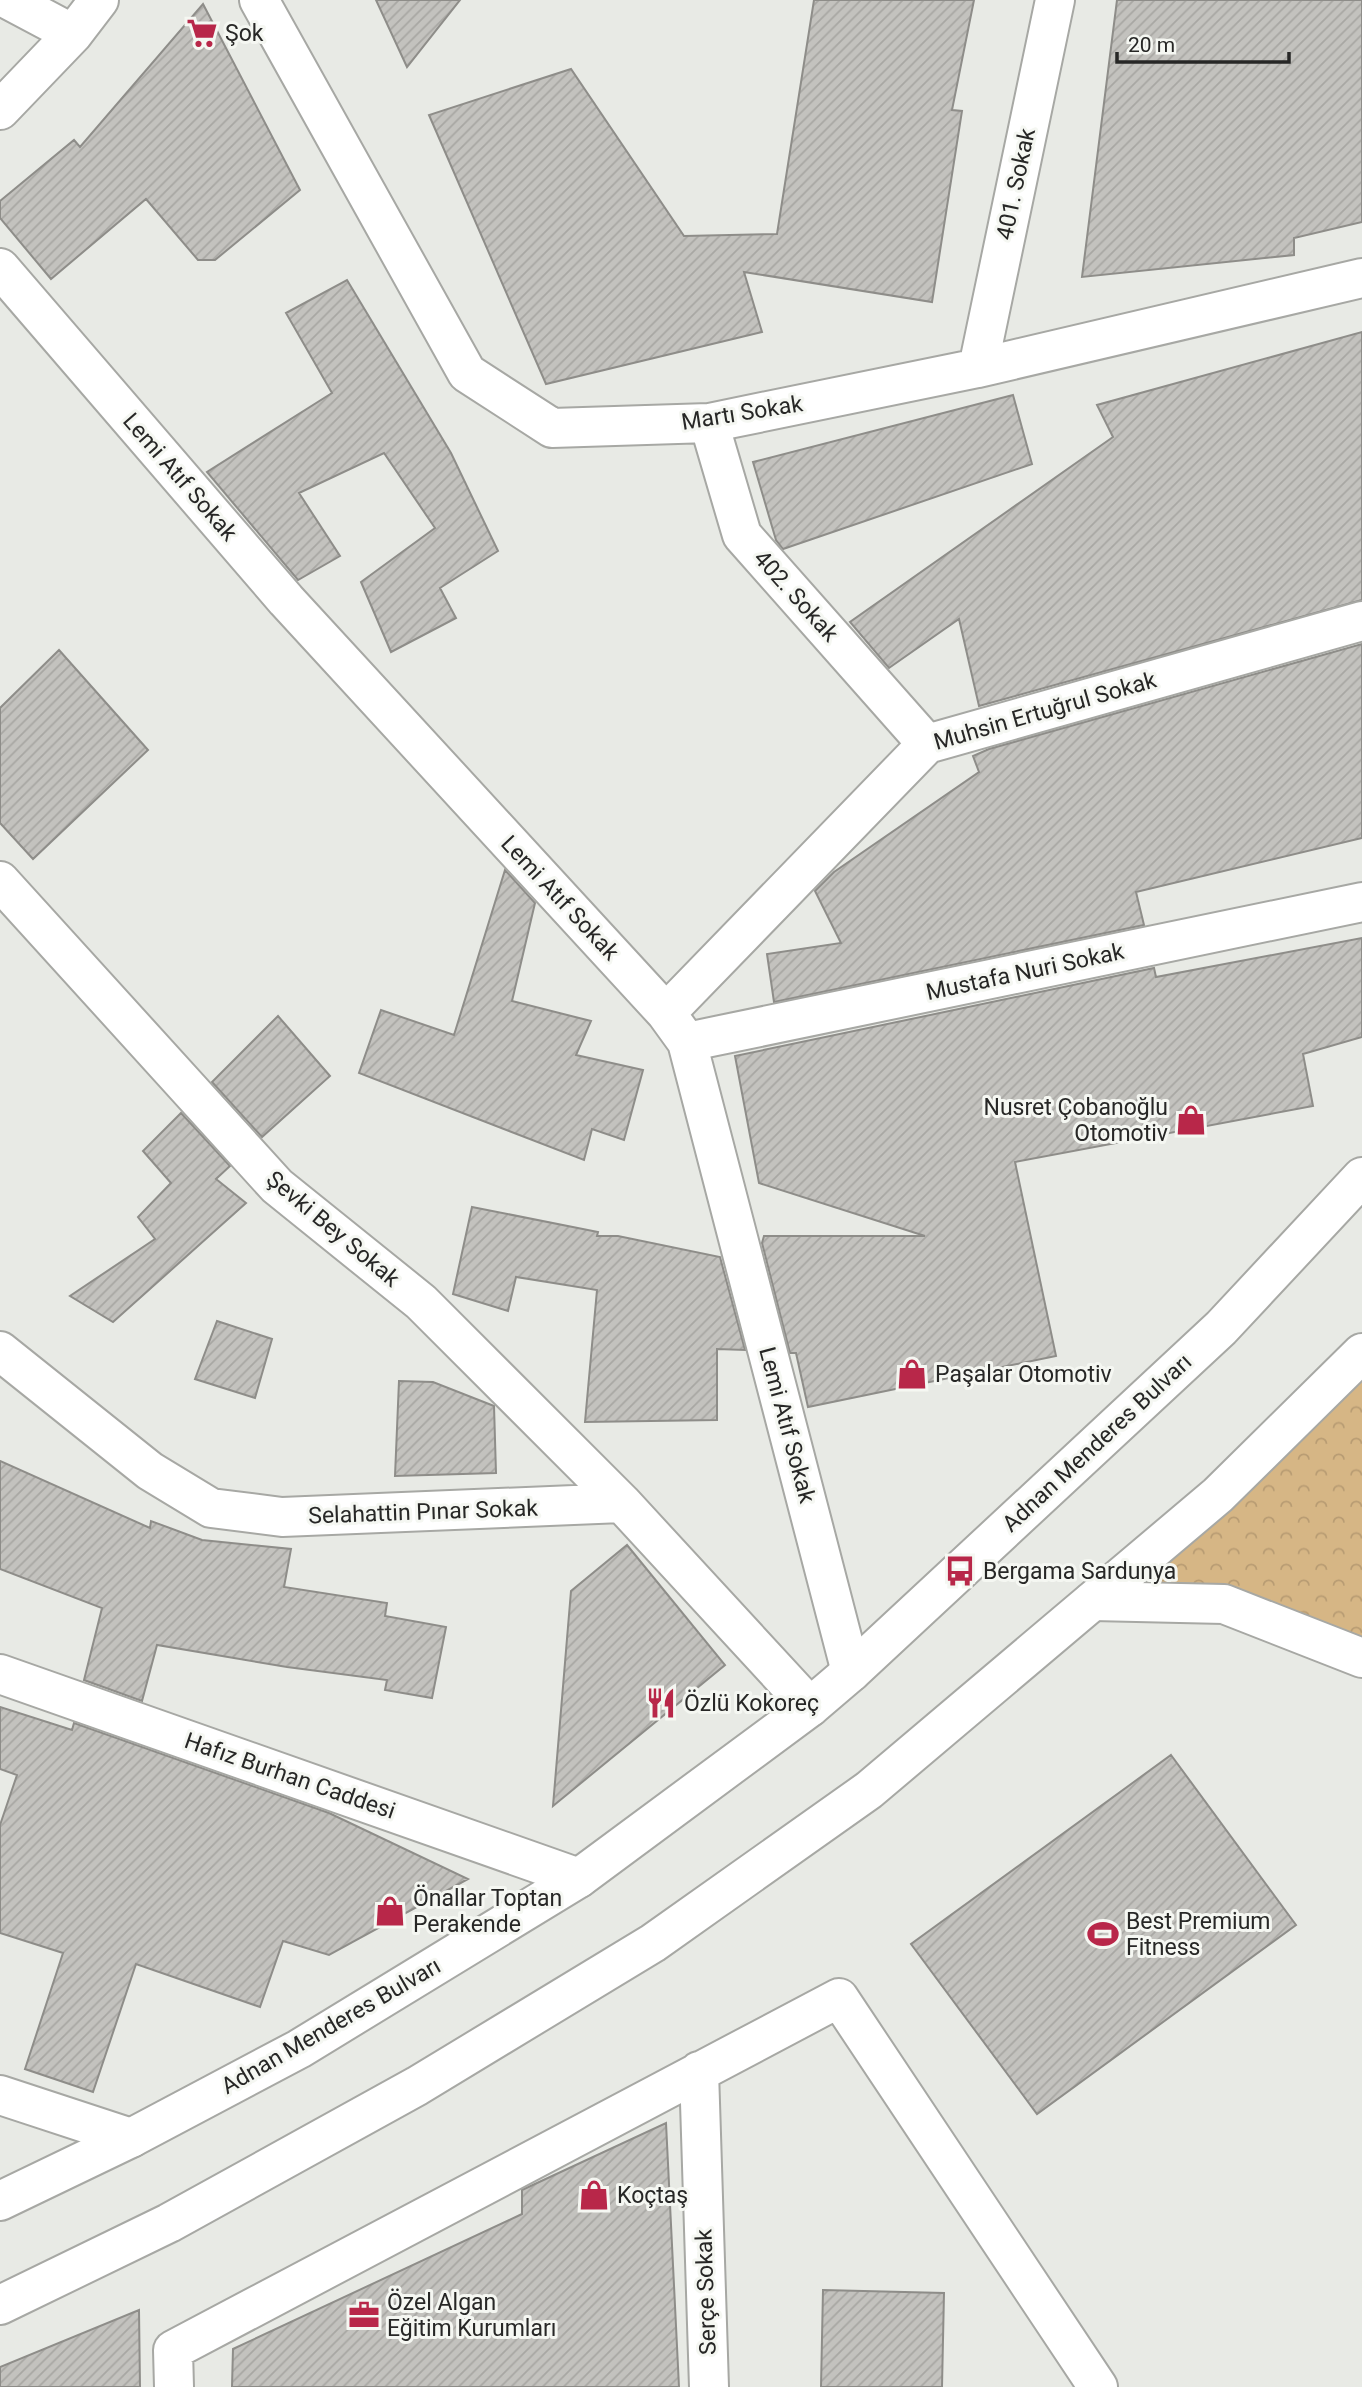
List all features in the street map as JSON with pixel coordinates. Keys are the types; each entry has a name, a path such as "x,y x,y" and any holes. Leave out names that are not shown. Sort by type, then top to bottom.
{"street":[{"path":"9,0 73,34"},
{"path":"0,110 73,34 99,0"},
{"name":"Martı Sokak","path":"259,0 467,373 552,428 709,423 978,368 1362,278"},
{"name":"401. Sokak","path":"978,368 1055,0"},
{"name":"Lemi Atıf Sokak","path":"0,268 286,600 676,1028 851,1672"},
{"name":"402. Sokak","path":"709,423 742,535 927,744"},
{"name":"Muhsin Ertuğrul Sokak","path":"676,1028 927,744 1362,621"},
{"name":"Şevki Bey Sokak","path":"0,881 276,1186 421,1302 622,1503"},
{"name":"Mustafa Nuri Sokak","path":"676,1028 1362,902"},
{"name":"Adnan Menderes Bulvarı","path":"0,2201 131,2138 299,2049 579,1878 810,1707 1221,1328 1362,1177"},
{"name":"Selahattin Pınar Sokak","path":"0,1351 150,1471 211,1508 282,1517 622,1503"},
{"path":"0,2305 169,2223 417,2087 653,1943 869,1790 1219,1495 1362,1353"},
{"path":"622,1503 810,1707"},
{"path":"1093,1601 1224,1604 1362,1658"},
{"name":"Hafız Burhan Caddesi","path":"0,1674 579,1878"},
{"path":"174,2369 699,2071 839,1998 1098,2387"},
{"name":"Serçe Sokak","path":"699,2071 709,2387"},
{"path":"0,2095 131,2138"}],"green space":[{"path":"1362,1353 1362,1658 1224,1604 1093,1601"}],"building":[{"path":"376,0 460,0 407,67"},
{"path":"814,0 974,0 952,110 962,111 932,302 744,272 762,332 546,384 429,115 571,69 684,236 777,234"},
{"path":"1117,0 1362,0 1362,222 1294,238 1294,255 1082,277"},
{"path":"203,4 300,190 215,260 198,260 146,199 51,279 0,218 0,201 74,140 80,147"},
{"path":"347,280 451,453 498,551 440,588 456,618 391,652 361,582 435,528 384,453 299,493 340,556 298,580 207,472 332,393 286,313"},
{"path":"1362,332 1362,600 979,706 959,619 889,668 850,622 1113,437 1097,405"},
{"path":"1013,395 1032,464 783,549 776,540 753,462"},
{"path":"1362,644 1362,838 1136,892 1144,925 774,1002 767,954 841,943 815,891 834,872 979,772 973,756 989,749"},
{"path":"59,650 148,750 33,859 0,823 0,708"},
{"path":"505,870 535,903 512,1001 591,1021 576,1055 643,1070 624,1140 592,1129 584,1160 359,1073 381,1010 454,1035"},
{"path":"1362,938 1362,1037 1303,1054 1313,1106 1015,1162 1056,1356 808,1407 796,1353 790,1353 762,1243 764,1236 925,1236 759,1183 735,1056 1154,968 1156,977"},
{"path":"278,1016 330,1076 262,1137 212,1082"},
{"path":"181,1113 230,1166 216,1179 246,1203 113,1322 70,1296 155,1239 138,1217 171,1183 143,1151"},
{"path":"472,1207 598,1232 597,1236 618,1236 720,1257 745,1350 717,1349 717,1420 585,1422 597,1290 516,1277 508,1311 453,1294"},
{"path":"217,1321 272,1339 255,1398 195,1379"},
{"path":"399,1381 433,1382 494,1406 496,1473 395,1476"},
{"path":"0,1461 150,1528 151,1521 202,1540 291,1549 284,1587 387,1603 385,1616 446,1627 432,1698 385,1690 387,1680 287,1667 157,1645 142,1701 84,1680 102,1608 0,1569"},
{"path":"627,1545 725,1665 553,1806 571,1591"},
{"path":"0,1707 72,1730 74,1723 329,1813 468,1879 329,1955 283,1941 260,2007 136,1964 93,2092 25,2069 63,1953 0,1933 0,1825 17,1775 0,1769"},
{"name":"Best Premium Fitness","path":"1171,1755 1296,1925 1037,2114 911,1944"},
{"path":"666,2123 679,2387 232,2387 233,2349 522,2214 522,2190"},
{"path":"823,2290 944,2293 942,2387 821,2387"},
{"path":"139,2310 140,2387 0,2387 0,2367"}],"place":[{"name":"Şok","path":"202,33"},
{"name":"Nusret Çobanoğlu Otomotiv","path":"1191,1120"},
{"name":"Paşalar Otomotiv","path":"912,1374"},
{"name":"Bergama Sardunya","path":"960,1571"},
{"name":"Özlü Kokoreç","path":"661,1703"},
{"name":"Önallar Toptan Perakende","path":"390,1911"},
{"name":"Best Premium Fitness","path":"1103,1934"},
{"name":"Koçtaş","path":"594,2195"},
{"name":"Özel Algan Eğitim Kurumları","path":"364,2315"}]}
